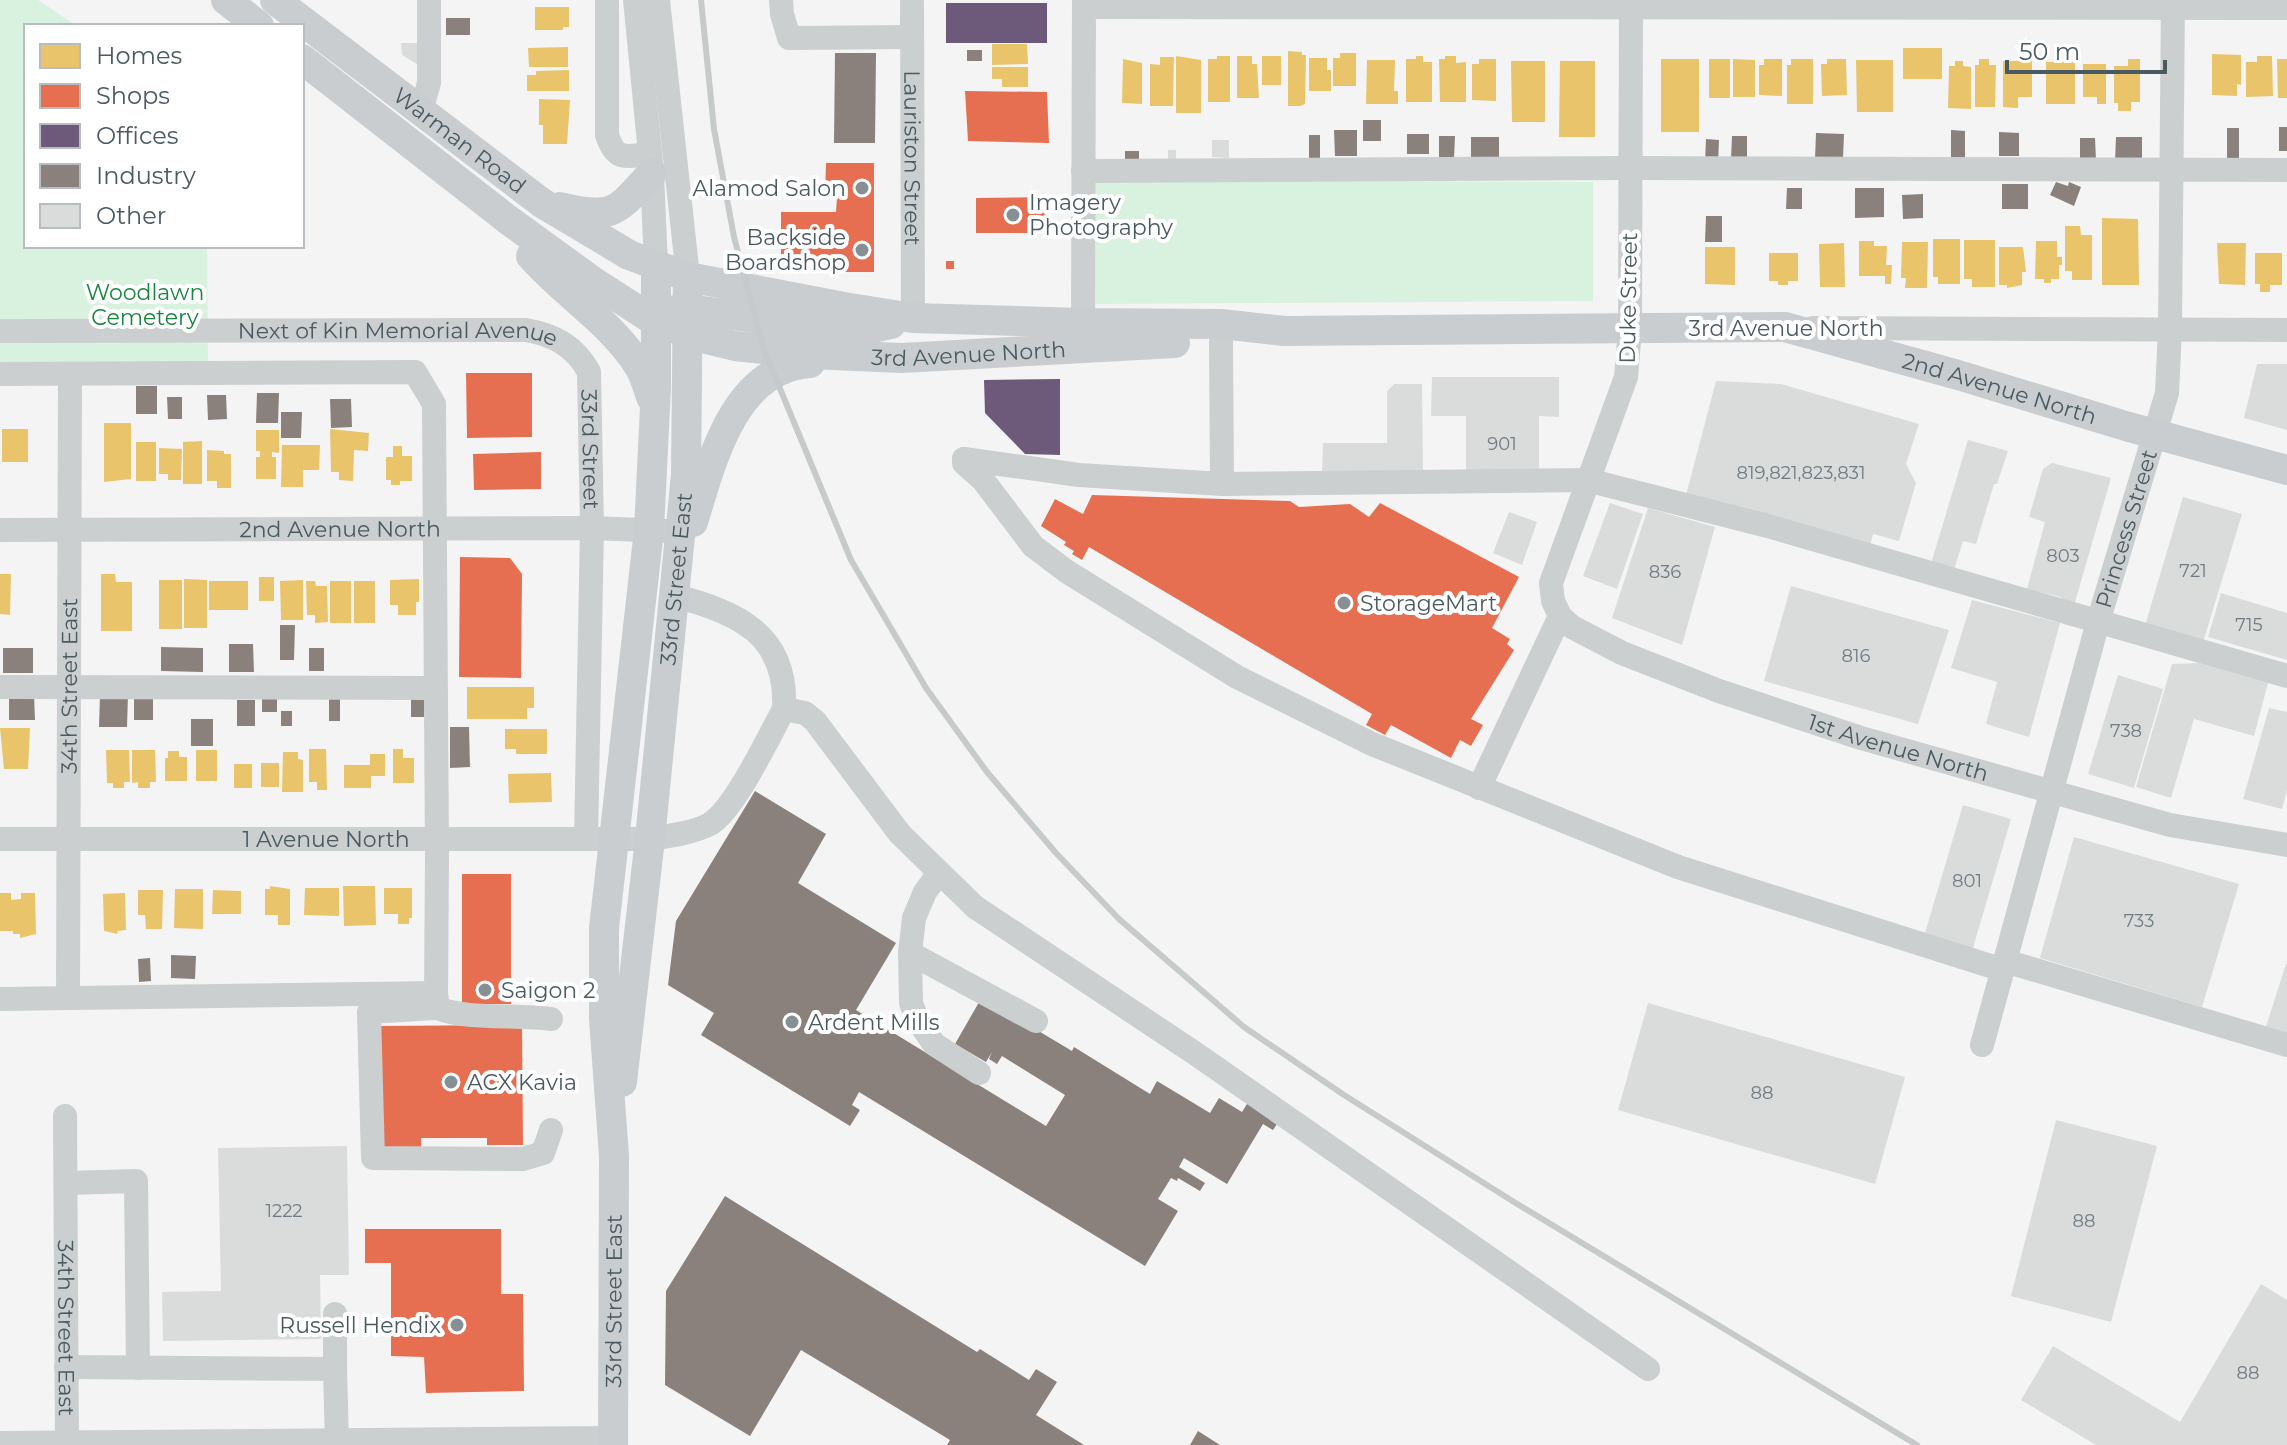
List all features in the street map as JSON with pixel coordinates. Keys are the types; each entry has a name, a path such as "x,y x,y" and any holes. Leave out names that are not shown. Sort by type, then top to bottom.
{"main road":[{"path":"226,0 256,24"},
{"name":"Warman Road","path":"275,0 542,203 606,243 656,266"},
{"name":"Warman Road","path":"304,61 479,197 591,280 656,322"},
{"path":"542,203 589,214 609,213 619,209 651,164"},
{"path":"479,197 539,265 581,302 619,342 640,368 655,408"},
{"name":"3rd Avenue North","path":"656,266 688,277 913,318 1221,324 1284,331 1785,327"},
{"name":"33rd Street East","path":"613,1442 614,1156 604,1019 604,928 599,839 649,530 655,408 656,266"},
{"name":"33rd Street East","path":"614,1156 650,839 686,475 688,277"},
{"path":"688,321 865,330 913,318"},
{"name":"3rd Avenue North","path":"656,322 688,321 735,346 839,356 902,358 1221,341 1284,331"},
{"name":"2nd Avenue North","path":"1785,327 2287,470"},
{"path":"676,587 715,457 738,407 752,388 772,372 791,366 902,358"},
{"name":"2nd Avenue North","path":"2214,451 2287,482"}],"street":[{"path":"421,111 429,83 429,0"},
{"path":"607,0 607,135 612,150 618,155 651,164"},
{"name":"33rd Street East","path":"635,0 651,164 656,266"},
{"name":"33rd Street East","path":"658,0 688,277"},
{"path":"781,0 789,38 912,37"},
{"name":"Lauriston Street","path":"912,0 913,318"},
{"path":"1083,323 1084,3 2173,4 2287,8"},
{"name":"Duke Street","path":"1560,616 1553,601 1551,583 1626,377 1630,329 1631,4"},
{"name":"Princess Street","path":"1982,1045 2098,622 2167,393 2173,4"},
{"path":"1083,171 1630,168 2287,170"},
{"name":"3rd Avenue North","path":"1785,327 2287,330"},
{"name":"Next of Kin Memorial Avenue","path":"0,331 526,330 555,337 581,356 589,372"},
{"path":"1221,341 1222,484"},
{"path":"0,374 415,372 434,404 437,1001"},
{"name":"33rd Street","path":"589,372 592,528"},
{"name":"34th Street East","path":"68,996 70,375"},
{"path":"2287,676 1768,526 1587,480 1222,484 1079,475 964,459 964,463 983,480 1033,546 1066,571 1237,677 1372,744 1678,867 2004,966 2287,1045"},
{"name":"33rd Street East","path":"592,528 599,839"},
{"name":"2nd Avenue North","path":"0,530 592,528 681,532"},
{"path":"676,587 733,617 763,638 781,667 784,709 810,716 900,834 975,907 1196,1054 1648,1369"},
{"path":"1479,788 1560,616"},
{"name":"1st Avenue North","path":"1560,616 1580,632 1622,653 1719,691 1861,738 2170,825 2287,845"},
{"path":"0,687 435,688"},
{"name":"1 Avenue North","path":"0,839 650,839 710,824 738,791 784,709"},
{"path":"939,873 925,892 914,918 910,953 911,1003 918,1021 934,1044 979,1073"},
{"path":"910,953 1036,1021"},
{"path":"0,999 68,996 437,1001 452,1014 523,1015 551,1019"},
{"path":"437,1001 369,1012 373,1158 523,1159 543,1153 551,1130"},
{"name":"34th Street East","path":"65,1116 67,1444"},
{"path":"66,1183 136,1181 138,1368"},
{"path":"335,1314 337,1443"},
{"path":"66,1367 335,1369"},
{"path":"0,1443 613,1442"}],"green space":[{"name":"Woodlawn Cemetery","path":"0,0 38,0 74,24 24,24 24,248 207,248 208,364 0,363"},
{"path":"1091,180 1593,182 1593,301 1090,304"}],"building: Homes":[{"path":"535,7 569,7 569,27 563,27 563,30 535,30"},
{"path":"992,44 1027,44 1028,64 992,65"},
{"path":"568,47 568,67 529,67 528,48"},
{"path":"1903,48 1942,48 1942,79 1903,79"},
{"path":"1288,51 1306,55 1305,104 1300,106 1288,106"},
{"path":"1340,53 1356,53 1356,86 1333,86 1333,58 1340,58"},
{"path":"2212,54 2241,55 2241,85 2237,84 2237,96 2212,95"},
{"path":"1176,56 1201,60 1201,113 1176,113"},
{"path":"1217,56 1230,56 1230,102 1208,102 1208,59 1217,59"},
{"path":"1237,56 1252,56 1252,64 1257,64 1259,98 1237,98"},
{"path":"1262,56 1281,56 1281,85 1262,85"},
{"path":"1416,56 1423,56 1423,62 1432,62 1432,102 1406,102 1406,59 1416,59"},
{"path":"1445,56 1456,56 1456,63 1466,62 1466,102 1440,102 1439,59 1445,59"},
{"path":"2257,56 2272,56 2273,96 2246,97 2246,62 2257,62"},
{"path":"1160,57 1174,57 1173,106 1150,106 1150,64 1160,65"},
{"path":"1309,58 1327,58 1327,70 1331,70 1331,91 1309,91"},
{"path":"1123,59 1142,63 1142,104 1122,103"},
{"path":"1479,59 1496,59 1496,101 1472,100 1472,64 1479,64"},
{"path":"1661,59 1699,59 1699,132 1661,132"},
{"path":"1709,59 1730,59 1730,98 1709,98"},
{"path":"1733,59 1755,60 1755,97 1733,97"},
{"path":"1764,59 1782,59 1782,96 1759,95 1759,65 1764,65"},
{"path":"1791,59 1813,59 1813,104 1787,104 1787,65 1791,65"},
{"path":"1827,59 1846,59 1847,95 1822,96 1821,64 1827,64"},
{"path":"1979,59 1989,59 1989,65 1996,65 1995,107 1975,107 1975,65 1979,65"},
{"path":"2128,59 2140,59 2140,102 2131,102 2131,111 2118,111 2118,103 2114,103 2114,66 2128,66"},
{"path":"2277,59 2287,59 2287,98 2278,98"},
{"path":"1367,60 1395,60 1394,91 1398,91 1398,104 1366,104"},
{"path":"1856,60 1893,60 1893,112 1857,112"},
{"path":"1511,61 1545,61 1545,122 1512,122"},
{"path":"1560,61 1595,61 1595,137 1559,137"},
{"path":"1955,61 1963,61 1963,66 1971,67 1971,109 1948,108 1949,66 1955,66"},
{"path":"2003,61 2032,61 2032,97 2018,97 2018,108 2003,107"},
{"path":"2046,62 2075,62 2075,104 2046,104"},
{"path":"2083,64 2106,64 2106,104 2097,104 2097,97 2083,97"},
{"path":"992,67 1028,67 1028,87 1002,87 1002,79 992,79"},
{"path":"569,70 569,91 527,91 527,75 536,75 536,71"},
{"path":"539,99 570,100 567,144 543,144"},
{"path":"2102,218 2138,219 2139,285 2102,285"},
{"path":"2065,226 2080,226 2081,235 2092,235 2092,280 2072,280 2072,271 2065,271"},
{"path":"1933,239 1960,239 1960,284 1938,284 1938,277 1933,277"},
{"path":"1964,240 1995,240 1995,287 1972,287 1972,279 1964,279"},
{"path":"1859,241 1874,241 1874,246 1887,246 1886,265 1892,265 1891,284 1885,284 1885,276 1859,276"},
{"path":"2036,241 2057,241 2057,257 2062,257 2062,265 2059,265 2059,279 2051,279 2051,283 2035,279"},
{"path":"1902,242 1928,242 1927,288 1905,288 1906,278 1901,278"},
{"path":"1844,243 1845,287 1820,287 1819,244"},
{"path":"2217,243 2246,243 2245,285 2219,284"},
{"path":"1705,247 1735,247 1735,285 1705,284"},
{"path":"1999,247 2023,247 2026,272 2022,272 2022,285 2007,288 2007,285 1999,285"},
{"path":"1769,253 1798,253 1798,281 1778,285 1778,281 1769,281"},
{"path":"2255,253 2282,253 2282,285 2270,285 2270,292 2260,292 2260,284 2255,284"},
{"path":"104,423 131,423 131,479 104,482"},
{"path":"2,429 28,429 28,462 2,462"},
{"path":"330,429 369,433 368,451 354,450 353,481 339,480 339,472 331,472"},
{"path":"256,430 279,430 279,453 272,452 272,457 276,457 276,479 256,479 256,457 260,457 260,451 256,451"},
{"path":"202,441 202,484 183,484 183,442"},
{"path":"136,442 156,442 156,481 136,481"},
{"path":"282,445 320,445 319,470 303,470 303,487 281,487"},
{"path":"393,446 402,446 402,456 412,456 412,481 391,485 391,480 386,480 386,457 393,457"},
{"path":"159,448 182,449 181,480 168,480 168,474 159,474"},
{"path":"207,450 231,454 231,488 217,488 217,481 207,481"},
{"path":"0,574 11,574 10,615 0,614"},
{"path":"101,574 115,574 116,582 132,582 132,631 101,631"},
{"path":"259,577 274,577 274,601 259,601"},
{"path":"184,579 207,580 207,628 184,628"},
{"path":"419,579 416,615 398,615 398,605 390,605 390,580"},
{"path":"159,580 182,580 182,629 159,629"},
{"path":"303,580 303,620 281,620 280,581"},
{"path":"209,581 248,581 248,610 209,610"},
{"path":"306,581 315,581 316,586 327,586 328,622 315,623 315,615 307,615"},
{"path":"330,581 351,581 351,623 330,623"},
{"path":"354,581 375,581 375,623 354,623"},
{"path":"467,687 534,687 534,708 527,708 527,719 467,719"},
{"path":"0,728 30,728 28,769 4,769"},
{"path":"505,729 547,729 547,754 516,754 516,749 505,749"},
{"path":"309,749 326,749 327,790 317,790 317,782 309,782"},
{"path":"393,749 403,749 403,758 414,758 414,783 393,783"},
{"path":"106,750 129,750 130,782 124,782 124,788 113,788 113,783 107,783"},
{"path":"132,750 155,750 156,782 150,782 150,788 138,788 138,782 132,783"},
{"path":"196,750 217,750 217,781 196,781"},
{"path":"168,751 179,751 179,757 187,757 187,781 165,781"},
{"path":"283,752 298,752 298,759 303,760 303,792 282,792"},
{"path":"370,754 385,754 385,776 371,776 371,788 344,788 344,765 370,765"},
{"path":"261,763 279,763 279,787 261,787"},
{"path":"234,764 252,764 252,788 234,788"},
{"path":"551,773 552,802 509,803 508,774"},
{"path":"270,886 290,889 290,925 278,925 278,915 265,915 265,889 270,889"},
{"path":"343,886 375,886 376,925 344,926"},
{"path":"305,888 339,888 339,916 304,915"},
{"path":"384,888 412,888 412,918 409,918 409,924 398,924 398,914 384,914"},
{"path":"175,889 203,889 203,929 174,928"},
{"path":"138,890 163,890 162,929 146,929 145,915 138,915"},
{"path":"213,890 241,891 241,914 212,914"},
{"path":"0,893 11,893 11,900 21,899 21,893 35,893 36,934 20,938 20,934 13,934 13,931 0,931"},
{"path":"125,893 126,930 117,931 118,934 104,931 103,894"}],"building: Shops":[{"path":"965,91 1047,92 1049,143 968,141"},
{"path":"826,163 874,163 874,272 836,272 836,266 781,266 781,212 836,212 837,197 825,197"},
{"name":"Imagery Photography","path":"1049,197 1049,233 976,233 976,198"},
{"path":"946,261 954,261 954,269 946,269"},
{"path":"466,373 532,373 532,437 467,438"},
{"path":"541,452 541,489 474,490 473,454"},
{"name":"StorageMart","path":"1092,495 1290,501 1299,507 1350,504 1369,517 1380,503 1519,577 1492,628 1510,639 1507,644 1514,650 1471,719 1483,725 1471,746 1460,740 1451,758 1391,725 1385,735 1366,725 1372,714 1089,547 1082,560 1072,554 1074,551 1064,545 1066,542 1041,526 1055,499 1083,514"},
{"path":"460,557 510,558 522,574 521,678 459,677"},
{"path":"462,874 511,874 511,1004 462,1004"},
{"name":"ACX Kavia","path":"522,1025 523,1145 487,1145 487,1138 421,1138 421,1150 380,1150 380,1026"},
{"name":"Russell Hendix","path":"365,1229 501,1229 501,1294 523,1294 524,1391 426,1393 424,1357 391,1356 391,1263 365,1263"}],"building: Offices":[{"path":"946,3 1047,3 1047,43 946,43"},
{"path":"1060,379 1060,455 1025,454 985,413 984,380"}],"building: Industry":[{"path":"446,18 470,18 470,35 446,35"},
{"path":"967,50 982,50 982,61 967,61"},
{"path":"835,53 876,53 875,143 834,143"},
{"path":"1363,120 1381,120 1381,141 1363,141"},
{"path":"2279,127 2287,127 2287,151 2279,151"},
{"path":"2227,128 2239,128 2239,165 2227,165"},
{"path":"1334,130 1357,130 1357,156 1335,156"},
{"path":"1951,130 1965,131 1965,161 1951,161"},
{"path":"1999,132 2019,133 2019,156 1999,156"},
{"path":"1816,133 1844,134 1843,159 1815,159"},
{"path":"1407,134 1429,134 1429,154 1407,154"},
{"path":"1309,135 1320,135 1320,159 1309,159"},
{"path":"1439,136 1455,136 1454,158 1439,158"},
{"path":"1732,136 1747,136 1747,159 1731,159"},
{"path":"1471,137 1499,137 1499,160 1471,160"},
{"path":"2116,137 2142,137 2142,162 2115,162"},
{"path":"2080,138 2095,138 2096,160 2080,160"},
{"path":"1706,139 1719,140 1718,164 1705,163"},
{"path":"1125,151 1139,151 1139,162 1125,162"},
{"path":"2056,182 2068,186 2069,182 2081,187 2074,206 2050,195"},
{"path":"2002,184 2028,184 2028,209 2002,209"},
{"path":"1787,188 1802,188 1802,209 1786,209"},
{"path":"1855,188 1884,188 1884,217 1855,218"},
{"path":"1923,194 1923,218 1903,219 1902,195"},
{"path":"1706,216 1722,216 1722,242 1705,242"},
{"path":"136,386 157,386 157,414 136,414"},
{"path":"257,393 279,393 278,423 256,423"},
{"path":"207,395 226,395 227,419 208,420"},
{"path":"167,397 182,397 182,419 168,419"},
{"path":"330,399 351,399 352,427 331,428"},
{"path":"281,412 302,412 301,438 281,438"},
{"path":"280,625 295,625 294,660 280,660"},
{"path":"229,644 253,644 254,672 229,672"},
{"path":"161,647 203,648 203,672 161,671"},
{"path":"3,648 33,648 33,673 3,673"},
{"path":"309,648 324,648 324,671 309,671"},
{"path":"34,695 35,720 9,720 9,696"},
{"path":"100,695 128,695 127,727 99,727"},
{"path":"411,696 424,696 424,717 411,717"},
{"path":"134,697 153,697 153,720 134,720"},
{"path":"262,697 277,697 277,712 262,712"},
{"path":"329,697 340,697 340,721 329,721"},
{"path":"237,700 255,700 255,726 237,726"},
{"path":"281,711 292,711 292,726 281,726"},
{"path":"191,719 213,719 213,746 191,746"},
{"path":"450,727 469,727 470,767 450,768"},
{"name":"Ardent Mills","path":"755,791 826,834 798,883 896,943 856,1010 1046,1126 1065,1095 1002,1056 997,1064 989,1059 992,1052 986,1062 955,1044 982,997 1072,1051 1074,1047 1150,1094 1157,1081 1210,1113 1219,1098 1242,1112 1250,1099 1281,1118 1273,1130 1263,1124 1227,1184 1184,1158 1179,1167 1205,1183 1200,1191 1178,1178 1177,1181 1171,1178 1158,1199 1178,1211 1145,1266 859,1092 852,1105 860,1110 850,1126 701,1035 714,1013 668,985 676,921"},
{"path":"171,955 196,956 195,979 171,978"},
{"path":"150,958 151,981 139,982 138,959"},
{"path":"725,1196 977,1352 980,1349 1029,1380 1036,1369 1057,1382 1036,1415 1084,1445 947,1445 950,1440 801,1350 750,1436 665,1385 666,1291"},
{"path":"1198,1431 1220,1445 1190,1445"}],"building: Other":[{"path":"401,43 420,43 420,66 402,55"},
{"path":"1212,140 1229,140 1229,158 1212,157"},
{"path":"1168,150 1176,150 1176,160 1168,160"},
{"path":"2257,364 2287,364 2287,430 2244,418"},
{"path":"1432,377 1559,377 1559,417 1539,416 1539,472 1466,471 1466,416 1431,416"},
{"path":"1716,381 1781,384 1919,424 1906,464 1916,483 1899,541 1873,534 1869,550 1685,499"},
{"path":"1394,384 1422,384 1423,474 1322,473 1323,443 1387,443 1387,391"},
{"path":"1968,440 2008,451 1997,484 1994,484 1976,544 1963,541 1953,573 1930,567"},
{"path":"2052,463 2111,478 2073,609 2059,605 2061,597 2027,589 2045,522 2029,517 2043,469"},
{"path":"2183,497 2242,514 2202,646 2144,629"},
{"path":"1610,503 1643,514 1617,589 1583,576"},
{"path":"1648,508 1715,527 1682,645 1612,618"},
{"path":"1509,512 1537,522 1522,565 1493,553"},
{"path":"1791,586 1949,630 1918,724 1764,681"},
{"path":"2221,593 2287,613 2287,660 2208,637"},
{"path":"1972,600 2060,623 2029,737 1986,724 1997,682 1951,668"},
{"path":"2199,663 2268,683 2254,736 2194,719 2171,798 2136,787 2172,664"},
{"path":"2118,675 2163,689 2134,788 2088,774"},
{"path":"2269,708 2287,712 2287,790 2282,809 2243,799"},
{"path":"1963,805 2011,819 1970,958 1922,943"},
{"path":"2074,837 2239,884 2202,1007 2040,958"},
{"path":"2287,964 2287,1042 2263,1036"},
{"path":"1648,1003 1905,1077 1875,1184 1618,1110"},
{"path":"2056,1120 2157,1146 2111,1322 2011,1296"},
{"path":"347,1146 349,1275 320,1275 321,1339 163,1341 162,1292 221,1291 218,1148"},
{"path":"2261,1284 2287,1300 2287,1445 2096,1445 2021,1400 2053,1346 2180,1422"}],"railway":[{"path":"701,0 714,129 734,237 764,350 851,560 926,688 987,772 1056,853 1119,919 1244,1027 1344,1095 1514,1202 1917,1445"}],"place":[{"name":"Alamod Salon","path":"862,188"},
{"name":"Imagery Photography","path":"1013,215"},
{"name":"Backside Boardshop","path":"862,250"},
{"name":"StorageMart","path":"1344,603"},
{"name":"Saigon 2","path":"485,990"},
{"name":"Ardent Mills","path":"792,1022"},
{"name":"ACX Kavia","path":"451,1082"},
{"name":"Russell Hendix","path":"457,1325"}]}
